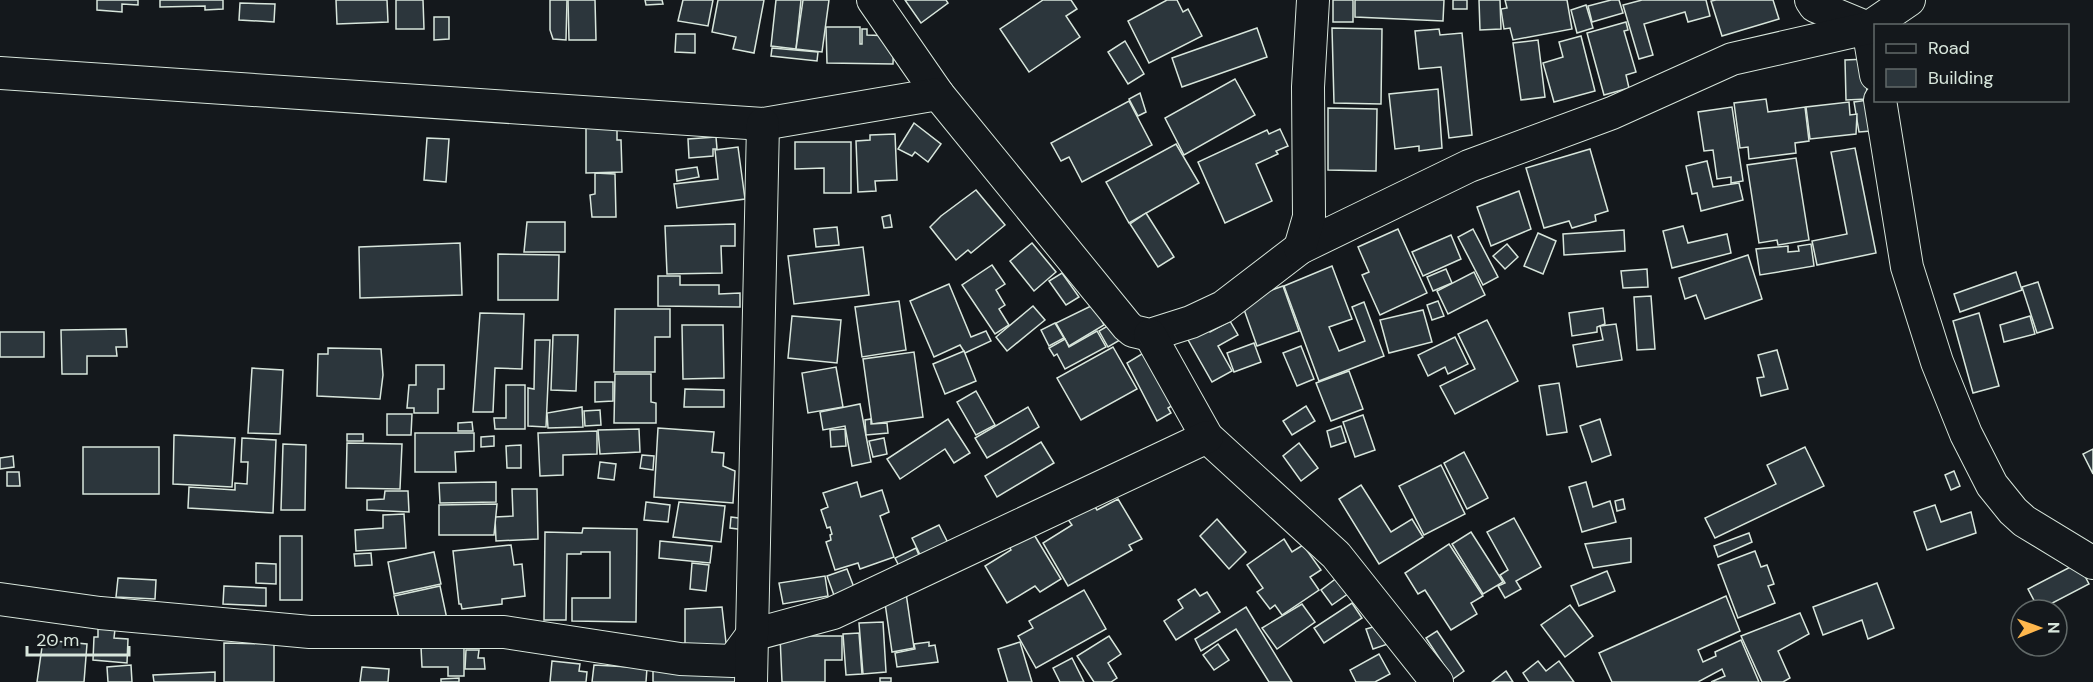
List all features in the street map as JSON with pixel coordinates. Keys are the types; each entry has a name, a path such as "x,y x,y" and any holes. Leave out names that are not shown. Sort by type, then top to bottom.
{"street":[{"path":"873,0 938,94 1127,326 1133,331 1150,334 1191,322 1223,307 1300,248 1469,166 1612,113 1732,59 1868,28 1909,0"},
{"path":"1300,248 1309,217 1308,87 1313,0"},
{"path":"1811,0 1815,6 1868,28"},
{"path":"1868,28 1874,68"},
{"path":"0,73 764,124 938,94"},
{"path":"1880,102 1907,267 1936,362 1966,434 1992,485 2013,511 2024,521 2093,563"},
{"path":"751,682 764,124"},
{"path":"1150,334 1207,437 1336,555 1437,682"},
{"path":"0,599 100,613 310,632 504,632 680,659 732,661 753,635 833,614 1207,437"}],"building":[{"path":"97,0 138,0 138,5 122,4 122,12 97,10"},
{"path":"160,0 223,0 223,9 205,10 205,6 160,7"},
{"path":"336,0 387,0 388,22 337,24"},
{"path":"396,0 423,0 424,29 396,29"},
{"path":"550,0 567,0 566,40 553,39 550,30"},
{"path":"568,0 595,0 596,40 569,40"},
{"path":"645,0 662,0 663,4 646,5"},
{"path":"683,0 713,0 708,26 678,21"},
{"path":"718,0 764,0 754,53 733,49 736,37 712,32"},
{"path":"776,0 801,0 796,49 771,46"},
{"path":"803,0 829,0 822,52 796,49"},
{"path":"905,0 946,0 948,3 921,23"},
{"path":"1043,0 1071,0 1077,9 1066,16 1080,37 1029,72 1000,29"},
{"path":"1167,0 1177,0 1183,12 1188,9 1202,36 1149,63 1128,21"},
{"path":"1333,0 1353,0 1353,22 1333,22"},
{"path":"1355,0 1444,0 1443,21 1355,17"},
{"path":"1453,0 1467,0 1467,9 1453,9"},
{"path":"1479,0 1500,0 1501,29 1480,30"},
{"path":"1505,0 1567,0 1572,29 1513,40 1510,28 1504,29 1501,9 1507,8"},
{"path":"1619,0 1623,13 1592,22 1588,6"},
{"path":"1642,0 1706,0 1710,16 1688,22 1685,12 1644,24 1653,55 1639,59 1623,5"},
{"path":"1773,0 1779,19 1722,36 1711,1"},
{"path":"240,3 275,4 274,22 239,20"},
{"path":"1586,5 1593,28 1577,33 1571,10"},
{"path":"434,17 449,17 449,39 434,40"},
{"path":"1626,22 1628,30 1624,31 1636,72 1626,75 1629,88 1604,95 1587,33"},
{"path":"826,27 860,27 860,44 862,44 862,29 867,29 867,35 894,36 893,64 827,63"},
{"path":"1257,28 1267,57 1182,87 1172,58"},
{"path":"1332,28 1382,29 1381,104 1334,103"},
{"path":"1439,29 1440,35 1462,33 1472,135 1449,138 1441,67 1419,69 1415,31"},
{"path":"676,34 695,34 695,53 675,52"},
{"path":"1581,36 1595,91 1554,102 1543,63 1563,57 1559,42"},
{"path":"1538,40 1545,97 1521,100 1513,43"},
{"path":"1125,41 1144,74 1128,84 1108,52"},
{"path":"772,48 818,52 817,61 771,56"},
{"path":"1866,59 1867,99 1846,100 1845,60"},
{"path":"1235,79 1255,115 1184,155 1165,118"},
{"path":"1438,89 1442,148 1419,151 1419,146 1395,149 1389,94"},
{"path":"1140,93 1146,112 1138,116 1129,99"},
{"path":"1766,99 1768,112 1805,107 1809,141 1795,143 1796,153 1749,159 1748,147 1740,148 1734,103"},
{"path":"1868,100 1871,131 1859,132 1854,102"},
{"path":"1129,101 1152,145 1082,182 1069,157 1061,161 1051,143"},
{"path":"1849,102 1850,115 1857,114 1856,134 1810,139 1806,107"},
{"path":"1732,107 1743,181 1731,183 1731,177 1717,179 1713,150 1704,151 1698,112"},
{"path":"1328,108 1377,109 1376,171 1328,170"},
{"path":"617,118 617,140 621,140 622,172 586,173 586,119"},
{"path":"914,123 941,144 928,162 915,152 912,156 898,149"},
{"path":"1280,129 1288,146 1276,151 1278,154 1256,164 1272,201 1225,223 1198,162 1267,130 1269,134"},
{"path":"895,134 897,180 875,181 876,191 858,192 856,141 870,140 870,135"},
{"path":"716,137 717,149 713,149 713,156 689,158 688,139"},
{"path":"427,138 449,139 446,182 424,180"},
{"path":"795,142 851,142 851,193 824,193 824,168 795,169"},
{"path":"1176,144 1199,183 1129,223 1106,182"},
{"path":"738,147 745,199 677,208 674,184 718,179 715,150"},
{"path":"1855,148 1876,253 1817,265 1812,241 1847,234 1831,152"},
{"path":"1590,149 1608,211 1595,215 1596,221 1572,228 1569,221 1544,228 1526,168"},
{"path":"1796,158 1809,240 1778,245 1777,240 1759,243 1747,165"},
{"path":"1707,161 1713,187 1739,183 1743,200 1701,211 1697,193 1692,194 1686,166"},
{"path":"697,167 699,177 677,181 676,170"},
{"path":"595,173 615,174 616,217 592,217 590,195 595,194"},
{"path":"976,190 1005,225 971,253 968,250 956,260 930,227"},
{"path":"1519,191 1531,229 1491,246 1477,207"},
{"path":"1146,213 1174,257 1158,267 1130,224"},
{"path":"890,215 892,227 884,228 882,217"},
{"path":"527,222 565,222 565,252 524,252"},
{"path":"735,224 735,246 721,246 722,273 667,274 665,226"},
{"path":"1683,226 1688,243 1727,234 1731,253 1672,268 1663,231"},
{"path":"837,227 839,245 816,247 814,229"},
{"path":"1398,229 1427,293 1380,315 1362,275 1369,272 1358,247"},
{"path":"1473,229 1498,277 1483,285 1458,237"},
{"path":"1624,230 1625,251 1564,255 1563,234"},
{"path":"1538,233 1556,241 1543,274 1524,266"},
{"path":"1451,235 1461,259 1423,276 1412,252"},
{"path":"460,243 462,295 360,298 359,247"},
{"path":"1032,243 1056,272 1034,291 1010,261"},
{"path":"1507,244 1518,257 1505,269 1493,256"},
{"path":"1811,244 1814,266 1760,275 1756,249 1788,246 1788,252 1799,251 1798,246"},
{"path":"863,247 869,295 794,304 788,256"},
{"path":"498,254 559,255 558,300 498,300"},
{"path":"1748,255 1762,299 1705,319 1696,295 1685,299 1679,278"},
{"path":"992,265 1005,284 996,290 1005,305 999,309 1009,325 995,334 962,285"},
{"path":"1332,266 1352,319 1329,327 1339,351 1365,341 1352,307 1364,302 1384,356 1319,381 1284,286"},
{"path":"1446,269 1452,283 1433,291 1427,277"},
{"path":"1647,269 1648,287 1623,288 1621,271"},
{"path":"1474,272 1485,295 1448,314 1437,291"},
{"path":"2016,272 2022,290 1960,312 1954,294"},
{"path":"1062,273 1079,297 1066,305 1049,281"},
{"path":"658,276 680,276 680,285 719,285 719,294 740,293 740,307 658,306"},
{"path":"2038,282 2053,328 2037,333 2022,287"},
{"path":"949,284 971,337 986,331 991,341 965,353 960,345 934,357 910,301"},
{"path":"1283,286 1299,331 1257,346 1241,301"},
{"path":"1651,296 1655,349 1637,350 1634,297"},
{"path":"899,301 906,350 862,357 855,307"},
{"path":"1438,301 1444,316 1432,320 1427,305"},
{"path":"1093,305 1104,325 1069,346 1056,323"},
{"path":"1033,306 1045,320 1007,351 996,337"},
{"path":"1603,308 1605,324 1597,327 1597,332 1572,336 1569,313"},
{"path":"615,309 670,309 670,337 655,337 655,372 614,372"},
{"path":"1423,310 1432,342 1389,353 1380,320"},
{"path":"480,313 524,314 522,369 495,368 493,412 473,412"},
{"path":"1979,313 1999,386 1973,393 1953,321"},
{"path":"792,316 841,320 837,363 788,358"},
{"path":"2030,316 2035,334 2004,342 2000,325"},
{"path":"1487,320 1518,381 1455,414 1440,386 1475,369 1458,334"},
{"path":"1116,321 1125,337 1108,347 1099,331"},
{"path":"1230,321 1238,335 1218,346 1232,371 1212,382 1187,338 1207,326 1210,332"},
{"path":"1055,323 1064,338 1049,346 1041,330"},
{"path":"1616,324 1622,360 1577,367 1573,345 1603,340 1600,326"},
{"path":"682,325 723,325 724,378 683,379"},
{"path":"126,329 127,347 116,347 117,356 87,356 87,374 62,374 61,330"},
{"path":"1097,331 1106,347 1065,369 1057,354 1054,356 1049,348 1065,339 1069,347"},
{"path":"0,332 44,332 44,357 0,357"},
{"path":"553,335 578,335 576,391 551,390"},
{"path":"1455,337 1468,364 1448,374 1445,367 1428,376 1418,355"},
{"path":"535,340 550,340 546,427 528,426 528,388 534,389"},
{"path":"1254,343 1261,362 1234,372 1227,353"},
{"path":"1301,346 1314,379 1297,386 1283,353"},
{"path":"1113,347 1137,389 1081,420 1057,378"},
{"path":"328,348 381,349 383,375 380,399 317,396 318,354 328,354"},
{"path":"1150,349 1180,401 1168,408 1171,413 1157,421 1127,363"},
{"path":"1777,350 1788,389 1761,396 1757,378 1764,377 1758,355"},
{"path":"964,351 976,381 945,394 933,364"},
{"path":"914,352 923,417 872,424 863,359"},
{"path":"416,365 444,365 444,389 438,389 438,413 414,413 414,408 407,408 409,385 416,385"},
{"path":"836,367 843,407 808,413 802,373"},
{"path":"252,368 283,370 280,434 248,433"},
{"path":"1349,371 1363,409 1331,421 1316,383"},
{"path":"615,374 651,374 651,402 656,403 656,423 614,423"},
{"path":"595,382 613,382 613,401 595,402"},
{"path":"1559,383 1567,432 1547,435 1539,386"},
{"path":"506,385 525,385 525,429 495,429 494,418 506,418"},
{"path":"685,389 724,390 724,407 684,407"},
{"path":"976,391 995,425 976,435 957,402"},
{"path":"860,404 871,462 852,466 845,426 823,430 820,412"},
{"path":"1306,406 1315,421 1292,435 1283,421"},
{"path":"582,407 583,427 548,428 547,413"},
{"path":"1028,407 1039,427 987,458 975,438"},
{"path":"600,410 601,425 585,426 584,411"},
{"path":"387,414 412,414 411,435 387,435"},
{"path":"1363,415 1375,450 1355,457 1343,422"},
{"path":"871,419 871,424 887,423 888,433 866,435 865,420"},
{"path":"948,419 970,453 954,463 945,449 900,479 887,459"},
{"path":"1600,419 1611,455 1592,462 1580,426"},
{"path":"472,422 473,431 458,431 458,423"},
{"path":"1341,426 1346,442 1331,447 1327,431"},
{"path":"658,428 714,432 712,452 724,453 723,466 735,471 733,503 654,497"},
{"path":"639,429 640,452 600,454 598,430"},
{"path":"845,429 846,446 831,447 830,430"},
{"path":"597,431 597,454 563,455 563,475 540,476 538,433"},
{"path":"415,433 474,433 474,451 455,452 456,472 415,472"},
{"path":"347,434 363,434 363,441 347,441"},
{"path":"174,435 235,438 232,487 173,484"},
{"path":"494,436 494,446 481,447 481,437"},
{"path":"242,438 276,440 273,513 188,508 189,487 235,490 235,483 247,484 248,462 241,462"},
{"path":"884,438 887,454 873,457 869,441"},
{"path":"1041,442 1054,463 997,497 985,476"},
{"path":"347,443 402,444 400,489 346,488"},
{"path":"1299,443 1318,468 1301,481 1283,456"},
{"path":"283,444 306,445 305,510 281,510"},
{"path":"521,445 521,468 507,468 506,446"},
{"path":"83,447 159,447 159,494 83,494"},
{"path":"1805,447 1824,486 1715,538 1705,518 1776,484 1767,465"},
{"path":"2093,449 2093,474 2083,454"},
{"path":"1464,452 1488,498 1467,509 1444,463"},
{"path":"642,455 654,456 653,470 640,468"},
{"path":"13,456 14,467 0,469 0,458"},
{"path":"600,462 616,464 614,480 598,478"},
{"path":"1441,465 1465,514 1424,535 1399,486"},
{"path":"1954,471 1960,486 1951,490 1945,475"},
{"path":"7,472 19,472 20,486 7,486"},
{"path":"496,482 496,502 440,503 439,483"},
{"path":"857,482 861,497 882,490 889,512 880,516 894,557 860,569 858,563 835,570 826,542 831,540 830,535 832,534 830,527 827,528 821,510 828,507 823,493"},
{"path":"1586,482 1593,507 1610,501 1616,522 1582,532 1569,487"},
{"path":"1361,485 1391,532 1412,519 1423,537 1379,564 1339,499"},
{"path":"512,489 537,489 538,539 496,541 495,517 513,516"},
{"path":"385,491 408,491 409,512 367,510 367,500 384,499"},
{"path":"1118,499 1142,539 1129,545 1132,550 1068,586 1043,543 1072,525 1067,518 1092,502 1097,510"},
{"path":"1623,499 1625,509 1617,511 1615,501"},
{"path":"646,502 670,505 668,522 644,520"},
{"path":"679,502 725,506 721,542 673,537"},
{"path":"497,504 494,535 439,535 439,505"},
{"path":"1935,505 1941,522 1971,512 1976,533 1927,550 1914,512"},
{"path":"404,514 406,548 356,551 355,530 383,528 383,515"},
{"path":"731,517 746,519 745,530 730,528"},
{"path":"1514,518 1541,567 1516,581 1521,589 1505,598 1498,586 1505,583 1500,575 1508,570 1487,532"},
{"path":"1217,519 1246,552 1229,569 1200,536"},
{"path":"939,525 950,547 923,561 912,538"},
{"path":"583,528 637,529 636,622 572,621 572,598 610,598 610,552 567,554 566,620 544,620 545,532 582,533"},
{"path":"1030,528 1061,579 1040,592 1035,586 1007,603 985,566 1011,550 1005,539"},
{"path":"1471,532 1503,582 1483,594 1452,544"},
{"path":"1749,533 1752,542 1718,557 1714,546"},
{"path":"280,536 302,536 302,600 280,600"},
{"path":"1631,538 1631,562 1593,568 1585,544"},
{"path":"1284,539 1292,552 1303,545 1321,570 1310,577 1319,590 1282,615 1275,605 1270,609 1257,592 1263,588 1247,565"},
{"path":"660,541 712,546 710,563 659,558"},
{"path":"1449,544 1483,596 1471,603 1477,614 1451,630 1425,590 1418,594 1405,573"},
{"path":"511,545 514,565 522,564 525,596 502,599 502,604 462,609 459,604 453,551"},
{"path":"916,548 921,560 901,570 895,558"},
{"path":"1755,551 1761,567 1767,565 1774,584 1768,586 1775,603 1738,618 1718,565"},
{"path":"434,552 441,584 394,594 388,562"},
{"path":"371,553 372,565 355,566 354,554"},
{"path":"256,563 276,564 276,584 256,583"},
{"path":"692,563 709,565 706,591 690,589"},
{"path":"2078,563 2089,584 2062,598 2033,598 2028,589"},
{"path":"847,569 855,590 835,598 827,576"},
{"path":"1607,571 1615,591 1579,606 1571,586"},
{"path":"825,576 828,596 783,604 779,583"},
{"path":"1338,577 1349,593 1332,605 1321,590"},
{"path":"118,578 156,580 155,599 116,597"},
{"path":"1877,583 1894,628 1868,639 1862,620 1823,635 1813,607"},
{"path":"224,586 266,588 266,606 223,604"},
{"path":"440,586 447,619 400,623 394,596"},
{"path":"1195,589 1200,596 1207,592 1220,612 1176,640 1164,621 1183,608 1178,600"},
{"path":"1084,590 1106,629 1036,668 1018,636 1033,628 1029,621"},
{"path":"906,593 914,648 892,652 884,596"},
{"path":"1726,596 1740,631 1698,650 1703,662 1716,656 1715,652 1741,640 1759,682 1711,682 1725,676 1722,669 1698,682 1612,682 1599,653"},
{"path":"1352,603 1362,618 1324,643 1314,628"},
{"path":"1302,604 1315,622 1277,649 1262,628"},
{"path":"1570,605 1593,636 1565,657 1541,625"},
{"path":"722,607 727,652 685,653 685,609"},
{"path":"1246,607 1292,682 1269,682 1236,629 1201,651 1195,639"},
{"path":"1800,613 1809,634 1778,651 1790,678 1783,682 1762,682 1741,636"},
{"path":"883,622 886,672 863,674 859,623"},
{"path":"1371,623 1388,644 1373,649 1366,629 1373,627"},
{"path":"98,629 115,629 114,638 128,639 127,663 93,660 94,637 98,637"},
{"path":"1437,631 1464,671 1453,679 1426,638"},
{"path":"859,633 862,674 846,675 843,634"},
{"path":"780,636 842,636 842,660 825,660 825,682 782,682"},
{"path":"1109,636 1121,654 1108,663 1117,678 1111,682 1094,682 1077,656"},
{"path":"43,640 87,644 84,682 37,682"},
{"path":"929,642 929,646 935,645 938,662 897,667 895,653 915,649 914,644"},
{"path":"1020,642 1032,682 1008,682 998,649"},
{"path":"224,643 274,644 274,682 224,682"},
{"path":"1218,644 1229,660 1214,670 1203,655"},
{"path":"421,647 464,648 464,676 448,676 448,667 422,667"},
{"path":"466,650 479,650 478,658 484,658 485,669 465,669"},
{"path":"1379,654 1390,674 1375,682 1356,682 1350,670"},
{"path":"1072,658 1084,682 1060,682 1053,668"},
{"path":"552,661 580,664 579,671 587,672 586,682 550,682"},
{"path":"1538,661 1546,671 1559,661 1574,682 1529,682 1523,673"},
{"path":"131,665 132,682 108,682 107,667"},
{"path":"594,665 647,668 646,682 592,682"},
{"path":"362,667 389,669 388,682 360,682"},
{"path":"736,668 736,682 653,682 653,669"},
{"path":"1506,671 1513,682 1492,682"},
{"path":"215,672 215,682 154,682 153,675"},
{"path":"459,678 459,682 441,682 441,679"},
{"path":"880,678 891,678 891,682 880,682"}]}
